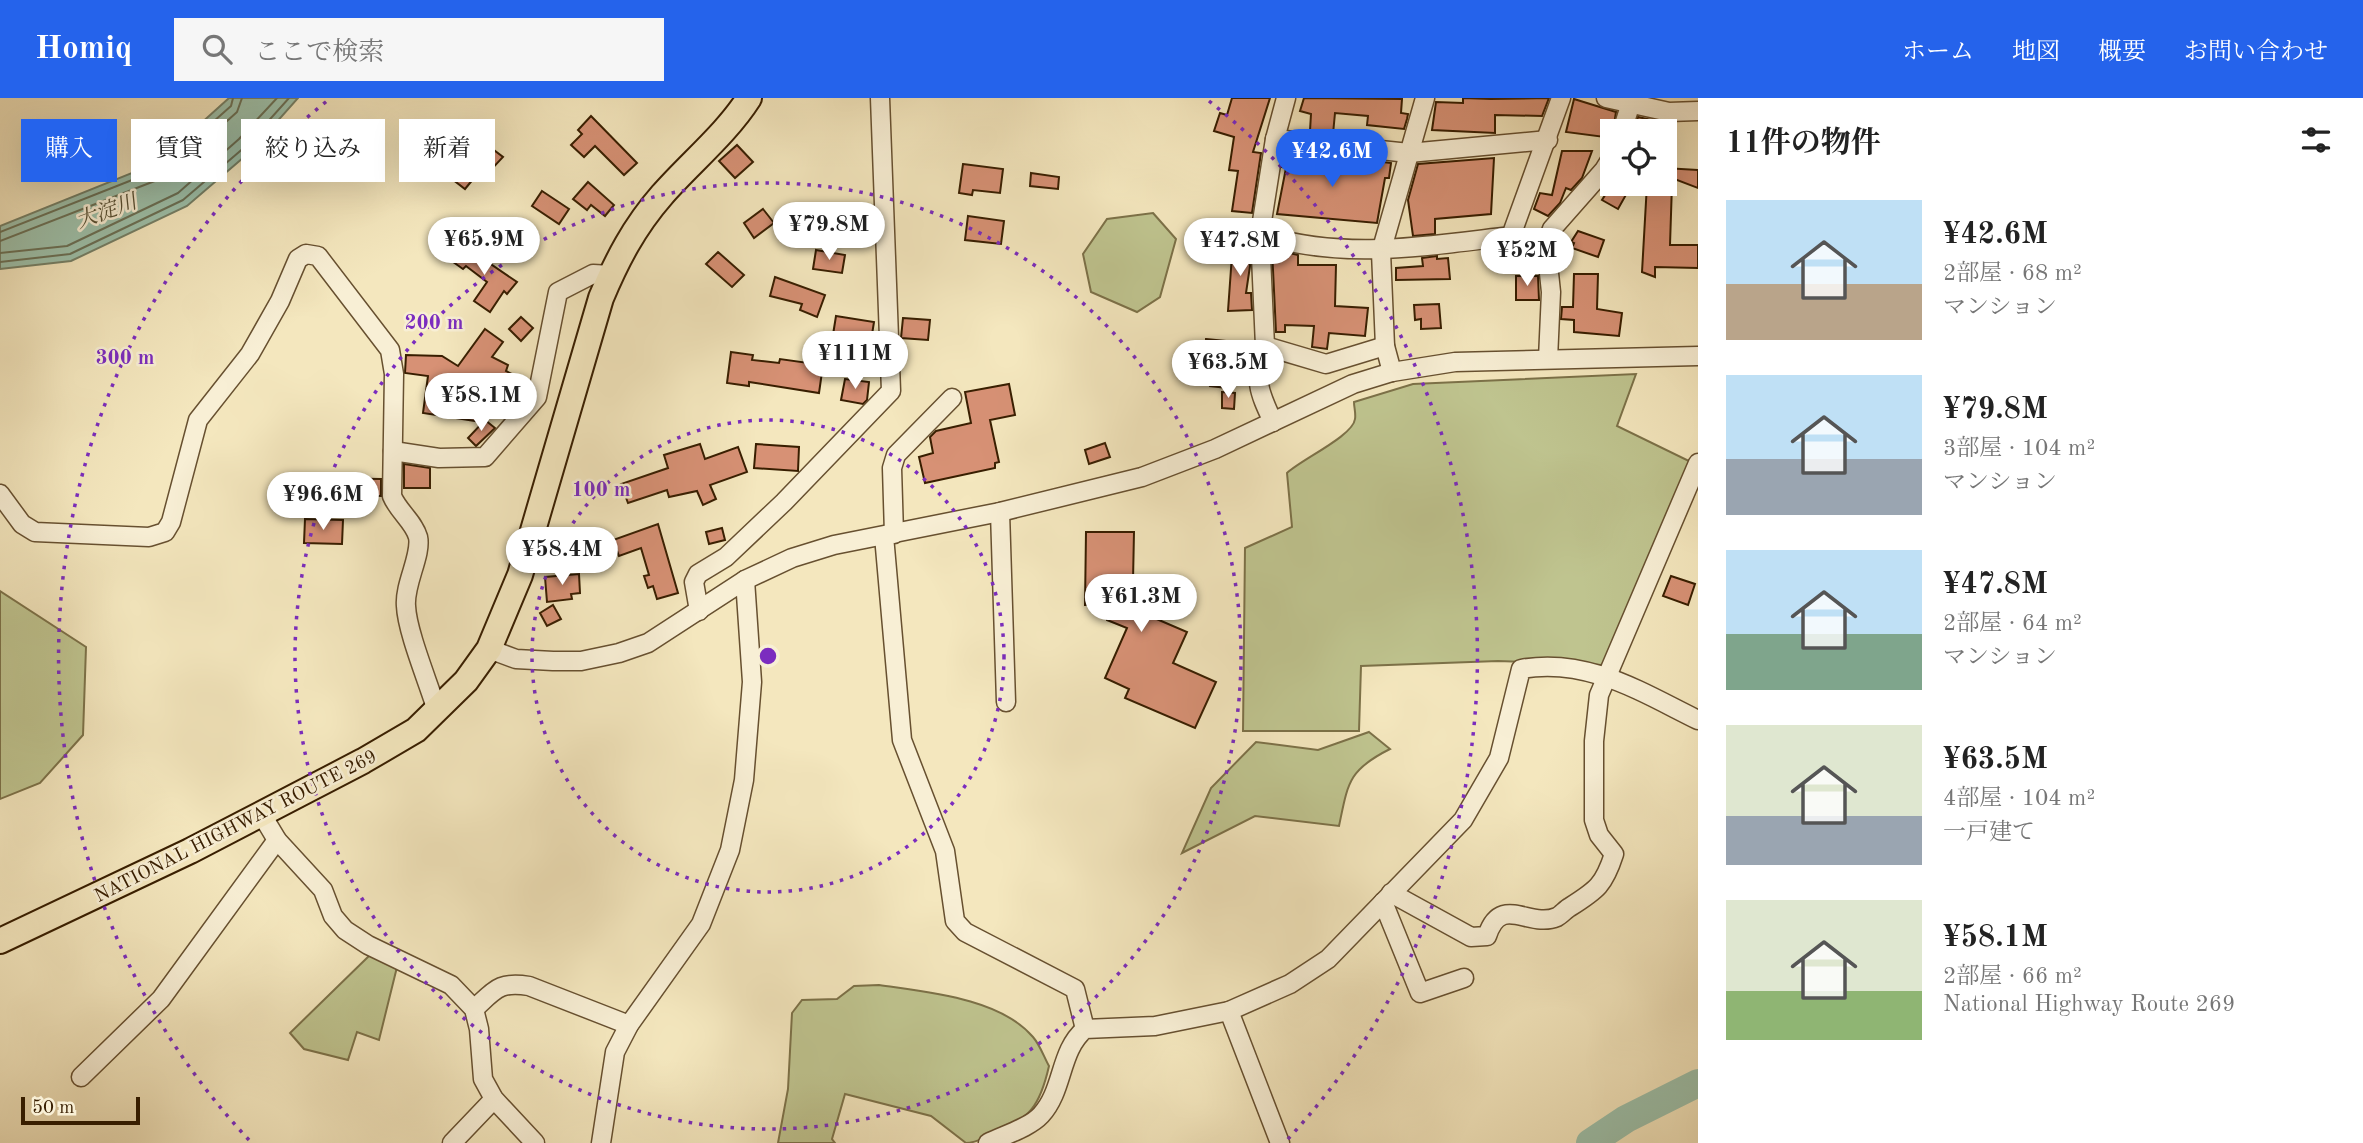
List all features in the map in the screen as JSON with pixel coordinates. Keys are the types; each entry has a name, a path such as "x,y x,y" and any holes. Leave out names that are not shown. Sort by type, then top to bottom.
{"highway":[{"name":"NATIONAL HIGHWAY ROUTE 269","path":"0,941 262,815 363,761 416,730 466,681 489,649 520,575 601,298 611,275 635,228 749,98"}],"street":[{"path":"699,611 694,582 698,574 736,548 891,391 880,98"},
{"path":"1273,422 1257,387 1258,369 1265,346 1260,234 1275,139 1286,98"},
{"path":"1392,372 1385,346 1381,251 1425,98"},
{"path":"1260,234 1289,243 1381,251 1511,236 1548,140 1560,98"},
{"path":"1606,98 1630,106 1669,112 1698,111"},
{"path":"1626,119 1630,106"},
{"path":"1275,139 1409,153 1548,140"},
{"path":"1548,359 1551,292 1546,245 1552,229 1600,175"},
{"path":"0,494 22,524 34,532 149,537 165,532 171,522 198,420 250,354 280,301 298,259 306,254 318,256 390,350 394,374 392,496 397,508 416,529 419,542 407,585 405,608 437,711"},
{"path":"393,451 439,458 485,457 537,397 558,292 593,274 611,275"},
{"path":"1265,346 1326,364 1385,346"},
{"path":"489,649 516,659 581,660 648,643 745,580 792,558 1142,477 1180,464 1353,384 1392,372 1455,362 1698,356"},
{"path":"952,398 896,455 892,468 889,535 899,726 906,755 944,851 950,875 955,921 965,932 1075,989 1086,1029"},
{"path":"1387,897 1471,937 1480,938 1487,936 1491,923 1498,916 1513,914 1536,919 1557,917 1604,884 1614,854 1595,829 1594,741 1599,695 1698,463"},
{"path":"1000,512 1006,702"},
{"path":"601,1143 610,1071 629,1025 701,924 730,850 744,780 752,682 745,580"},
{"path":"988,1143 1039,1118 1052,1101 1069,1051 1086,1029 1155,1026 1229,1010 1290,984 1328,959 1451,834 1469,810 1499,758 1521,669 1583,669 1608,675 1698,720"},
{"path":"262,815 277,840 316,881 333,916 345,930 361,942 452,985 474,1009 480,1029 483,1079 494,1099 535,1143"},
{"path":"81,1077 161,999 277,840"},
{"path":"1387,897 1420,993 1464,978"},
{"path":"474,1009 500,985 514,984 529,986 629,1025"},
{"path":"1229,1010 1280,1143"},
{"path":"452,1143 494,1099"}],"shaded area":[{"path":"1153,213 1176,239 1160,297 1137,312 1091,292 1083,254 1107,219"},
{"path":"1636,374 1617,426 1691,462 1603,665 1498,661 1361,666 1359,731 1243,731 1245,548 1292,527 1287,473 1346,433 1355,419 1354,402 1413,384"},
{"path":"0,591 86,647 83,735 40,783 0,799"},
{"path":"1369,732 1390,749 1366,764 1352,779 1339,826 1255,816 1182,853 1211,788 1256,742 1318,750"},
{"path":"371,954 397,967 379,1040 357,1032 348,1060 304,1049 290,1033"},
{"path":"879,985 961,999 1002,1013 1019,1024 1035,1040 1049,1066 1042,1091 1031,1110 1005,1129 966,1143 931,1116 845,1094 832,1139 835,1143 778,1143 788,1089 792,1013 802,1000 837,999 854,986"}],"water":[{"path":"229,98 298,98 279,119 241,119 241,160 227,172 227,119 206,119"},
{"name":"大淀川","path":"131,173 131,182 215,182 187,206 71,261 0,269 0,226 110,182 117,182 117,179"}],"building":[{"path":"1232,98 1270,98 1253,152 1261,153 1252,213 1232,211 1238,171 1229,170 1234,137 1214,131 1220,113 1227,115"},
{"path":"1304,98 1402,99 1401,113 1408,114 1404,129 1367,125 1368,116 1335,113 1333,134 1310,131 1311,114 1300,111"},
{"path":"1463,98 1549,98 1542,116 1495,115 1495,133 1432,130 1436,102 1463,103"},
{"path":"1574,99 1616,112 1615,119 1600,119 1600,136 1566,132"},
{"path":"591,116 637,163 624,175 595,146 584,157 571,145 582,134 578,130"},
{"path":"737,145 753,162 735,178 719,161"},
{"path":"495,151 503,157 495,166"},
{"path":"1285,151 1314,155 1314,160 1358,165 1359,159 1391,163 1389,178 1385,178 1377,223 1277,214 1286,168 1282,167"},
{"path":"1562,151 1592,151 1582,178 1571,190 1566,188 1560,203 1548,216 1534,209 1540,193 1552,195"},
{"path":"1494,158 1491,214 1435,219 1435,234 1413,236 1408,200 1418,164"},
{"path":"963,164 1003,169 1000,193 973,190 972,195 959,193"},
{"path":"1677,169 1698,170 1698,188 1677,180"},
{"path":"1031,173 1059,177 1058,189 1030,186"},
{"path":"456,182 471,182 465,189"},
{"path":"588,182 614,205 605,216 591,205 587,210 573,199"},
{"path":"542,191 569,209 559,224 532,206"},
{"path":"1604,196 1625,196 1618,209 1602,200"},
{"path":"1646,196 1672,196 1670,245 1698,245 1698,268 1655,267 1655,277 1642,272"},
{"path":"763,209 774,223 754,238 744,223"},
{"path":"968,216 1004,221 1001,244 965,240"},
{"path":"516,223 527,231 518,243 507,235"},
{"path":"1578,231 1604,240 1598,257 1572,248 1574,243 1571,242"},
{"path":"1233,241 1249,242 1250,266 1246,293 1251,293 1252,310 1228,311"},
{"path":"460,243 517,282 507,294 504,291 490,312 474,301 487,282 466,266 463,269 449,259"},
{"path":"1272,249 1298,255 1298,265 1336,265 1335,306 1368,308 1365,336 1329,333 1327,349 1312,347 1314,326 1285,325 1285,332 1276,332"},
{"path":"816,250 845,255 842,273 813,269"},
{"path":"718,252 744,275 732,287 706,264"},
{"path":"1437,256 1437,259 1448,258 1450,279 1396,280 1396,268 1423,266 1422,258"},
{"path":"1574,274 1598,274 1597,309 1622,313 1619,336 1574,332 1574,320 1561,319 1562,307 1573,307"},
{"path":"1516,276 1538,276 1539,300 1516,300"},
{"path":"775,277 825,295 817,317 800,310 802,304 770,296"},
{"path":"1439,304 1441,328 1421,329 1421,319 1415,320 1414,305"},
{"path":"836,316 874,322 870,347 832,341"},
{"path":"521,317 533,328 521,341 509,329"},
{"path":"903,318 930,320 928,340 901,338"},
{"path":"485,329 503,342 492,357 508,365 506,371 528,382 526,392 519,400 488,385 482,422 423,413 428,376 405,373 406,355 442,356 458,366"},
{"path":"1206,339 1235,342 1227,388 1210,386 1213,362 1204,361"},
{"path":"731,352 753,355 752,360 779,363 780,359 823,365 819,393 749,382 749,386 727,383"},
{"path":"845,379 869,382 867,400 863,404 841,400"},
{"path":"1009,384 1015,415 990,420 999,462 995,463 995,468 925,483 919,457 933,453 930,437 936,431 971,423 965,392"},
{"path":"1222,392 1235,393 1234,409 1222,408"},
{"path":"485,420 495,428 476,446 468,438"},
{"path":"1105,443 1110,457 1089,464 1085,450"},
{"path":"700,444 705,459 738,447 747,472 710,485 716,499 703,505 697,491 669,497 667,490 628,503 621,484 668,468 664,455"},
{"path":"756,444 799,447 798,471 754,468"},
{"path":"404,464 430,468 430,488 404,488"},
{"path":"317,478 381,479 381,496 351,495 350,507 336,507 337,494 296,493"},
{"path":"305,519 343,520 342,544 304,543"},
{"path":"658,524 678,593 657,599 653,586 648,588 644,576 649,575 641,548 619,556 613,540"},
{"path":"722,528 725,540 709,544 706,532"},
{"path":"1086,532 1134,532 1133,581 1145,581 1145,614 1187,632 1173,663 1216,682 1195,728 1125,698 1129,689 1105,678 1127,628 1107,620 1108,605 1085,605"},
{"path":"579,574 580,593 571,594 572,599 547,602 545,577"},
{"path":"1671,576 1695,584 1688,605 1663,596"},
{"path":"553,605 561,619 547,626 540,613"}],"waterway":[{"path":"1590,1143 1626,1119 1698,1083"}]}
